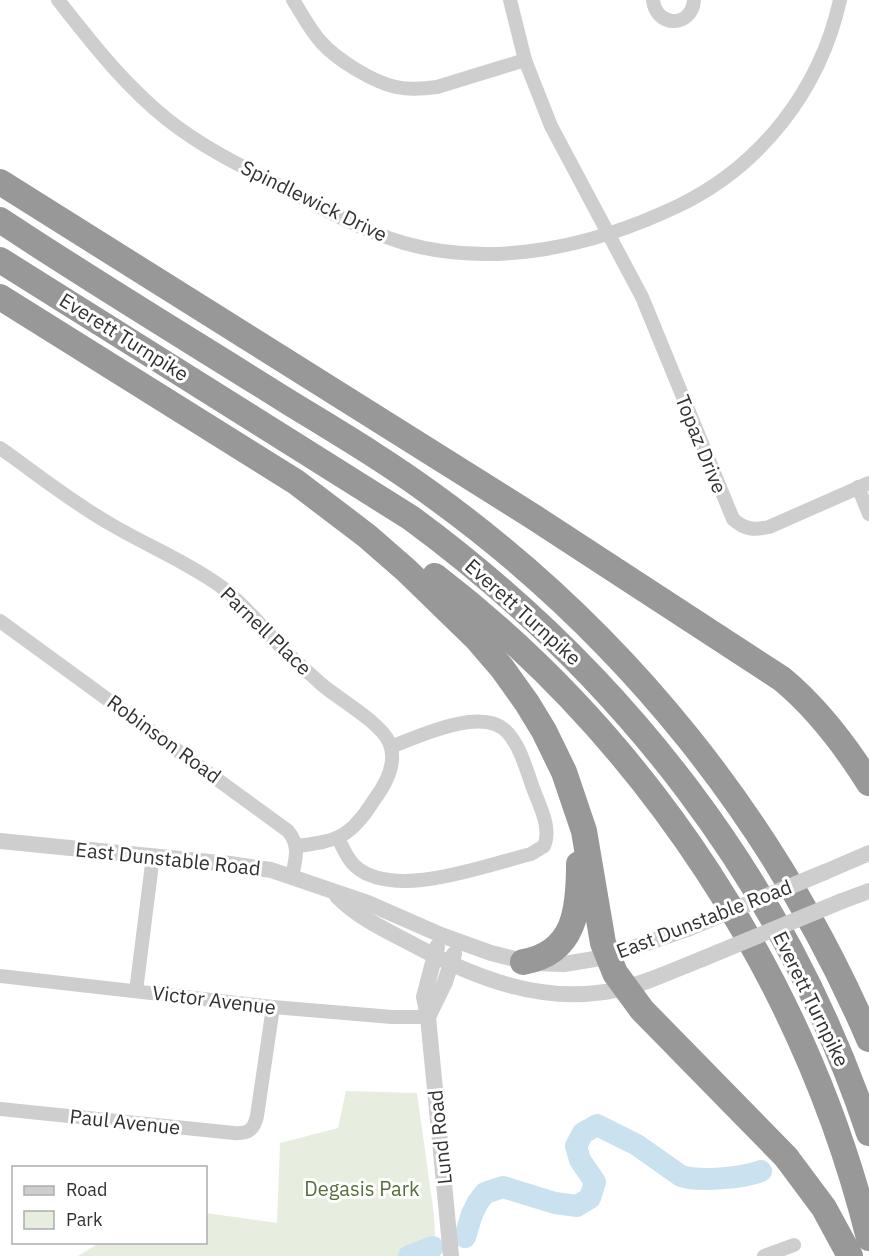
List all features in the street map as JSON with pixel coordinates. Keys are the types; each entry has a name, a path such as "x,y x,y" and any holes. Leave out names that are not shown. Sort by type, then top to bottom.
{"highway":[{"path":"0,182 734,646 834,718 869,759"},
{"name":"Everett Turnpike","path":"0,220 413,481 493,540 568,605 630,667 673,717 746,815 776,861 819,936 869,1039"},
{"name":"Everett Turnpike","path":"0,260 411,518 464,558 579,662 660,752 732,851 783,938 814,997 845,1067 869,1133"},
{"path":"0,297 390,543 477,610 566,693 642,780 692,848 724,899 784,1006 812,1066 833,1119 869,1238"},
{"path":"296,482 367,536 406,570 477,639 521,693 560,760 575,800 584,831 607,957 624,988 642,1010 786,1157 824,1208 850,1256"},
{"path":"803,696 841,742 869,783"},
{"path":"524,962 542,957 558,947 568,934 575,917 578,848 573,808 560,760"}],"street":[{"name":"Spindlewick Drive","path":"58,0 128,84 176,126 205,146 362,228 423,247 493,255 534,252 576,243 652,218 689,201 729,175 777,128 810,82 828,43 840,0"},
{"path":"293,0 312,31 332,53 368,76 394,87 409,89 437,87 525,60"},
{"name":"Topaz Drive","path":"510,0 525,60 551,126 572,169 609,232 653,322 733,519 746,528 754,530 769,527 863,485"},
{"path":"653,0 654,8 659,15 666,20 675,21 683,19 690,13 694,0"},
{"name":"Parnell Place","path":"0,448 97,516 222,588 252,613 282,647 321,683 378,729 391,747"},
{"path":"863,485 869,514"},
{"name":"Robinson Road","path":"0,621 280,824 291,833 297,846"},
{"path":"292,876 297,846 339,838 358,822 378,795 391,766 393,759 391,747 433,731 469,722 488,721 499,725 513,739 523,760 546,825 547,836 544,846 531,854 432,879 403,882 367,873 357,868 351,862 339,838"},
{"name":"East Dunstable Road","path":"0,841 256,867 292,876 368,903 500,956 524,962 564,964 607,957 687,929 869,853"},
{"path":"136,991 153,856"},
{"name":"East Dunstable Road","path":"332,891 363,916 435,956 495,982 535,992 576,995 624,988 869,891"},
{"path":"428,1017 445,982 451,963 449,937"},
{"name":"Lund Road","path":"449,937 435,956 424,997 428,1017 451,1256"},
{"name":"Victor Avenue","path":"0,976 273,1007 392,1017 428,1017"},
{"name":"Paul Avenue","path":"0,1109 234,1133 250,1131 257,1116 273,1007"},
{"path":"764,1256 794,1245"}],"green space":[{"name":"Degasis Park","path":"346,1091 417,1093 434,1215 436,1256 78,1256 97,1244 207,1244 207,1213 277,1223 280,1143 338,1128"}],"waterway":[{"path":"465,1237 478,1202 485,1193 503,1187 555,1203 577,1206 590,1198 595,1182 580,1160 576,1146 583,1133 597,1125 637,1145 681,1176 699,1179 721,1178 743,1176 761,1171"},
{"path":"409,1256 433,1247"}]}
